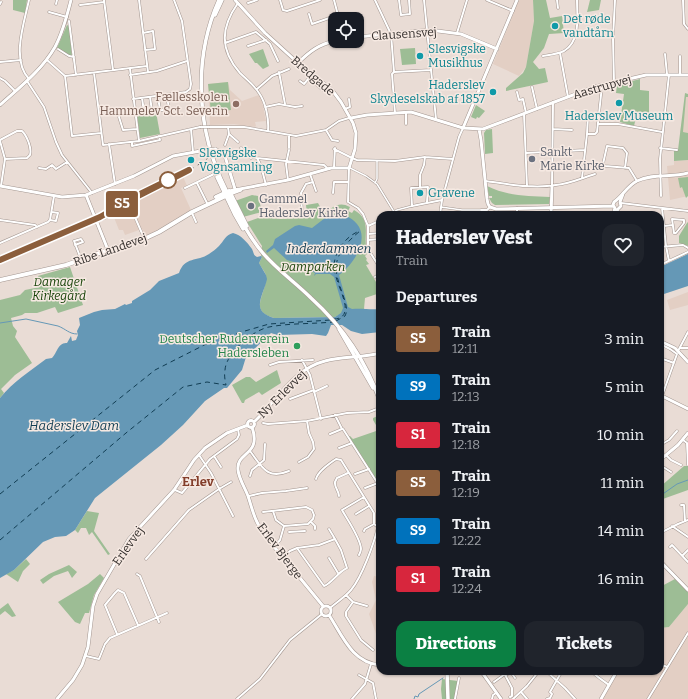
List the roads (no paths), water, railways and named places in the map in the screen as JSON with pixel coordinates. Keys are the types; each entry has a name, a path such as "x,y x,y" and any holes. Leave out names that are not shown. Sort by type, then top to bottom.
{"main road":[{"path":"206,45 221,0"},
{"path":"221,0 211,20 202,68 201,98 204,123 216,174 227,193 241,225 277,267 330,316 358,357 376,394"},
{"name":"Ribe Landevej","path":"208,203 227,193"},
{"name":"Ribe Landevej","path":"0,280 56,268 144,239 227,193"},
{"path":"338,327 358,359 369,373 376,392"},
{"path":"447,675 448,699"}],"street":[{"path":"28,0 21,35 22,70 44,107 58,146 67,162 92,193"},
{"path":"56,4 57,0"},
{"path":"0,105 28,80 47,60 55,47 67,17 71,0"},
{"path":"139,0 148,72"},
{"path":"134,99 186,92 190,89 191,84 182,21 174,0"},
{"name":"Bredgade","path":"235,0 265,33 326,86 336,96 345,109 351,118 356,134 355,149 349,168"},
{"path":"248,3 257,0"},
{"path":"280,0 283,10 287,11 320,0"},
{"path":"334,0 337,12"},
{"path":"375,0 391,34 395,113"},
{"path":"399,0 401,15 410,14 409,0"},
{"path":"424,0 436,117"},
{"path":"457,33 467,0"},
{"path":"487,0 513,11"},
{"path":"440,211 457,144 517,0"},
{"path":"557,0 558,8"},
{"path":"542,56 560,53 569,47 575,36 577,0"},
{"path":"614,83 613,38 615,0"},
{"path":"683,0 684,24 688,29"},
{"path":"80,5 104,1 113,71"},
{"path":"238,3 226,26 224,34 225,43 235,65 262,97 265,107 268,131"},
{"path":"49,12 67,17"},
{"path":"309,14 312,24 328,18"},
{"path":"69,21 76,75"},
{"name":"Clausensvej","path":"364,37 427,30 457,33 497,49"},
{"path":"143,33 153,31 155,48 145,50"},
{"path":"225,43 254,32 258,33 270,44 278,61"},
{"path":"248,46 266,40"},
{"path":"298,63 312,50 328,42"},
{"path":"58,49 69,56 74,57"},
{"path":"560,53 568,97"},
{"path":"661,196 660,148 668,74 665,54"},
{"path":"680,56 680,75"},
{"path":"0,62 21,60"},
{"path":"47,60 65,76 72,136 101,133"},
{"path":"130,74 164,69 188,61"},
{"path":"65,76 147,66"},
{"path":"130,69 139,140"},
{"path":"256,89 264,81 279,72 289,69"},
{"path":"394,72 431,70"},
{"path":"279,72 285,104"},
{"path":"94,73 103,145 132,142 200,127 244,127 289,136 300,136 316,131 326,130 339,121 351,118"},
{"name":"Aastrupvej","path":"351,118 406,112 436,117 463,128 483,129 602,85 646,75 688,75"},
{"path":"0,78 15,91"},
{"path":"300,81 304,84 309,78 323,90 326,86"},
{"path":"587,134 596,133 602,85"},
{"path":"532,87 537,108"},
{"path":"517,92 519,100 523,99 525,113 527,186"},
{"path":"137,129 123,130 119,117 120,114 169,109 167,94"},
{"path":"158,96 160,110"},
{"path":"150,97 152,111"},
{"path":"142,98 144,112"},
{"path":"345,109 350,107 349,99"},
{"path":"551,208 553,102"},
{"path":"265,107 279,104 295,107 302,106"},
{"path":"406,112 406,124"},
{"path":"582,178 588,116"},
{"path":"598,124 618,124 662,132"},
{"path":"225,145 228,127"},
{"path":"191,128 193,152"},
{"path":"479,129 488,208"},
{"path":"553,129 572,130"},
{"path":"326,130 332,140 338,140"},
{"path":"5,159 27,158 30,155 31,150 25,134 22,131 17,131 0,140 5,159 4,172 0,186 54,196 70,197 86,195 115,184 178,154 215,149 224,153 251,158 324,165 328,169"},
{"path":"228,134 238,142"},
{"path":"132,142 132,146 145,144 160,140 159,136"},
{"path":"288,180 287,162 289,136"},
{"path":"109,144 115,184"},
{"path":"625,168 627,153 623,148 607,146 603,164 605,166 625,168 629,168 637,181"},
{"path":"241,148 251,158"},
{"path":"660,148 677,150"},
{"path":"334,167 335,149 352,158 377,161 395,161 425,157 454,159"},
{"path":"526,153 585,150"},
{"path":"224,153 235,190"},
{"path":"420,188 420,175 425,157"},
{"path":"257,158 266,184"},
{"path":"375,183 377,179 377,161"},
{"path":"39,168 46,169 52,165 56,169 67,162"},
{"path":"185,188 228,166"},
{"path":"227,193 288,180 334,167 349,168 366,176 375,183 393,211"},
{"path":"349,168 348,202 361,211 368,226 368,249 376,262"},
{"path":"0,171 4,172"},
{"path":"441,207 462,210 481,210 488,208 615,207 620,203 624,193 637,181 647,178 677,176 688,173"},
{"path":"310,174 316,191"},
{"path":"485,181 527,186 552,186 595,174"},
{"path":"302,214 301,193 306,184 313,182"},
{"path":"333,193 334,182 348,182"},
{"path":"197,183 208,203"},
{"path":"227,193 252,187"},
{"path":"227,193 243,188"},
{"path":"412,206 411,188 428,188 427,202"},
{"path":"86,195 108,250"},
{"path":"50,220 54,196"},
{"path":"397,211 427,202 442,200"},
{"path":"487,202 493,207 499,208"},
{"path":"620,203 688,211"},
{"path":"614,211 615,207 620,203"},
{"path":"97,221 129,208 132,209 144,239"},
{"path":"0,243 50,220 56,221 58,212 52,212"},
{"path":"192,212 196,222"},
{"path":"672,219 684,220 684,223 676,233 674,233 673,225 672,219"},
{"path":"0,221 35,225 37,227"},
{"path":"368,226 376,222"},
{"path":"669,261 664,226 673,225"},
{"path":"368,234 376,233"},
{"path":"368,240 376,239"},
{"path":"76,245 81,260"},
{"path":"666,246 683,245 688,248"},
{"path":"664,263 688,252"},
{"path":"664,388 688,332"},
{"path":"664,343 679,351 688,362"},
{"path":"664,346 679,351 688,348"},
{"name":"Ny Erlevvej","path":"248,426 250,421 254,422 265,412 294,378 307,368 326,361 376,354"},
{"path":"302,360 307,368 321,419"},
{"path":"270,365 279,362 313,360"},
{"path":"664,360 674,364"},
{"path":"290,399 327,386"},
{"path":"664,397 688,409"},
{"path":"263,423 268,424 307,421 335,415 369,412 376,409"},
{"path":"335,415 342,429 376,480"},
{"path":"299,462 308,457 314,449 314,444 309,433 307,421"},
{"path":"248,426 252,428 255,425 254,422"},
{"name":"Erlevvej","path":"57,699 78,672 86,656 91,615 96,597 130,539 174,490 199,454 212,442 238,429 248,426"},
{"name":"Erlev Bjerge","path":"252,428 255,439 253,447 242,458 238,467 238,474 248,496 257,522 274,547 323,606"},
{"path":"174,490 182,493 205,464 237,440 239,435 238,429"},
{"path":"330,434 342,429"},
{"path":"664,443 669,440 677,431"},
{"path":"664,456 683,440 688,433"},
{"path":"683,440 687,443 688,465"},
{"path":"339,448 352,443"},
{"path":"250,476 252,470 260,464 265,457 265,444"},
{"path":"250,451 265,470 271,474 278,474 289,470"},
{"path":"199,454 233,516"},
{"path":"214,456 221,467"},
{"path":"664,457 681,465"},
{"path":"316,479 317,475 332,462 337,459 340,460 374,513 374,524 364,531"},
{"path":"664,468 671,472"},
{"path":"355,474 369,469"},
{"path":"339,496 335,482 337,478 348,473"},
{"path":"146,559 189,510 231,482"},
{"path":"365,488 376,484"},
{"path":"248,496 262,493 286,492 306,488"},
{"path":"359,555 361,547 342,510 364,497"},
{"path":"681,505 684,505 685,521"},
{"path":"356,514 369,506"},
{"path":"263,512 306,507 314,512 311,522"},
{"path":"273,511 276,520 284,526 299,525 311,522"},
{"path":"664,531 688,520"},
{"path":"311,522 316,529"},
{"path":"299,525 299,531"},
{"path":"274,547 280,540 284,526"},
{"path":"672,526 688,537"},
{"path":"297,548 298,552 324,586 329,584 338,573 347,568 336,539 329,529"},
{"path":"289,532 305,531"},
{"path":"330,608 346,595 355,585 376,535"},
{"path":"283,557 290,551 297,548 319,545 336,539"},
{"path":"670,547 672,545 688,562"},
{"path":"683,556 688,550"},
{"path":"329,558 338,573"},
{"path":"664,565 688,590"},
{"path":"137,574 140,576 159,622"},
{"path":"684,586 688,582"},
{"path":"117,634 106,605 118,590 124,593 138,625"},
{"path":"346,595 353,602 367,606"},
{"path":"353,602 346,612 346,616 361,640 373,650"},
{"path":"322,614 321,610 323,606 330,608"},
{"path":"330,608 331,612 329,615 353,653 362,660 376,665"},
{"path":"98,663 107,641 117,634 167,613"},
{"path":"237,699 267,670 277,654 290,640 322,614 329,615"},
{"path":"664,673 688,633"},
{"path":"86,656 99,659"},
{"path":"352,699 365,684 371,664"},
{"path":"359,675 374,685 376,699"},
{"path":"484,675 501,699"},
{"path":"494,682 503,675"},
{"path":"506,675 513,691 511,698"},
{"path":"511,698 520,692 535,675"},
{"path":"550,675 575,699"},
{"path":"548,699 552,694 550,692 559,675"},
{"path":"596,675 609,685"},
{"path":"601,699 614,675"},
{"path":"648,699 663,675"},
{"path":"455,699 459,678"},
{"path":"520,692 527,699"},
{"path":"492,699 493,695 496,693"}],"water":[{"name":"Haderslev Dam","path":"335,215 345,216 352,219 361,230 361,245 358,252 350,265 339,275 348,307 352,309 376,309 376,332 362,334 351,331 342,325 331,325 326,336 312,334 277,335 271,333 246,357 242,370 227,388 224,388 205,401 183,425 161,445 95,498 75,530 66,536 55,537 43,542 14,570 0,578 0,398 5,392 46,359 52,358 60,346 67,343 71,336 72,341 76,340 78,335 77,331 80,325 79,318 94,312 115,309 125,304 132,303 132,301 150,290 159,281 179,273 188,262 210,253 219,246 226,237 233,233 239,235 246,241 252,249 254,255 257,257 262,257 259,263 267,279 260,303 262,311 274,318 335,317 341,313 343,308 334,277 330,274 316,274 314,276 315,273 301,264 287,260 274,248 267,253 266,251 273,245 275,239 295,226 299,225 312,228 325,218"},
{"path":"688,254 688,286 664,294 664,265"}],"waterway":[{"path":"0,323 26,319 58,326 77,334"},
{"path":"664,493 677,484 688,480"},
{"path":"414,699 415,696 418,697 419,694 443,678"}],"railway":[{"path":"0,261 100,217 118,206 195,167 208,158"}],"train":[{"name":"S5","path":"0,260 100,217 118,206 174,176 189,170 136,197"}],"place":[{"name":"Det røde vandtårn","path":"555,26"},
{"name":"Slesvigske Musikhus","path":"420,56"},
{"name":"Haderslev Skydeselskab af 1857","path":"493,92"},
{"name":"Haderslev Museum","path":"619,103"},
{"name":"Fællesskolen Hammelev Sct. Severin","path":"236,104"},
{"name":"Sankt Marie Kirke","path":"532,159"},
{"name":"Slesvigske Vognsamling","path":"191,160"},
{"name":"Gravene","path":"420,193"},
{"name":"Gammel Haderslev Kirke","path":"251,206"},
{"name":"Deutscher Ruderverein Hadersleben","path":"297,346"}],"district":[{"name":"Erlev","path":"198,481"}],"water label":[{"name":"Inderdammen","path":"329,248"}],"park label":[{"name":"Damparken","path":"313,267"},
{"name":"Damager Kirkegård","path":"59,289"}]}
